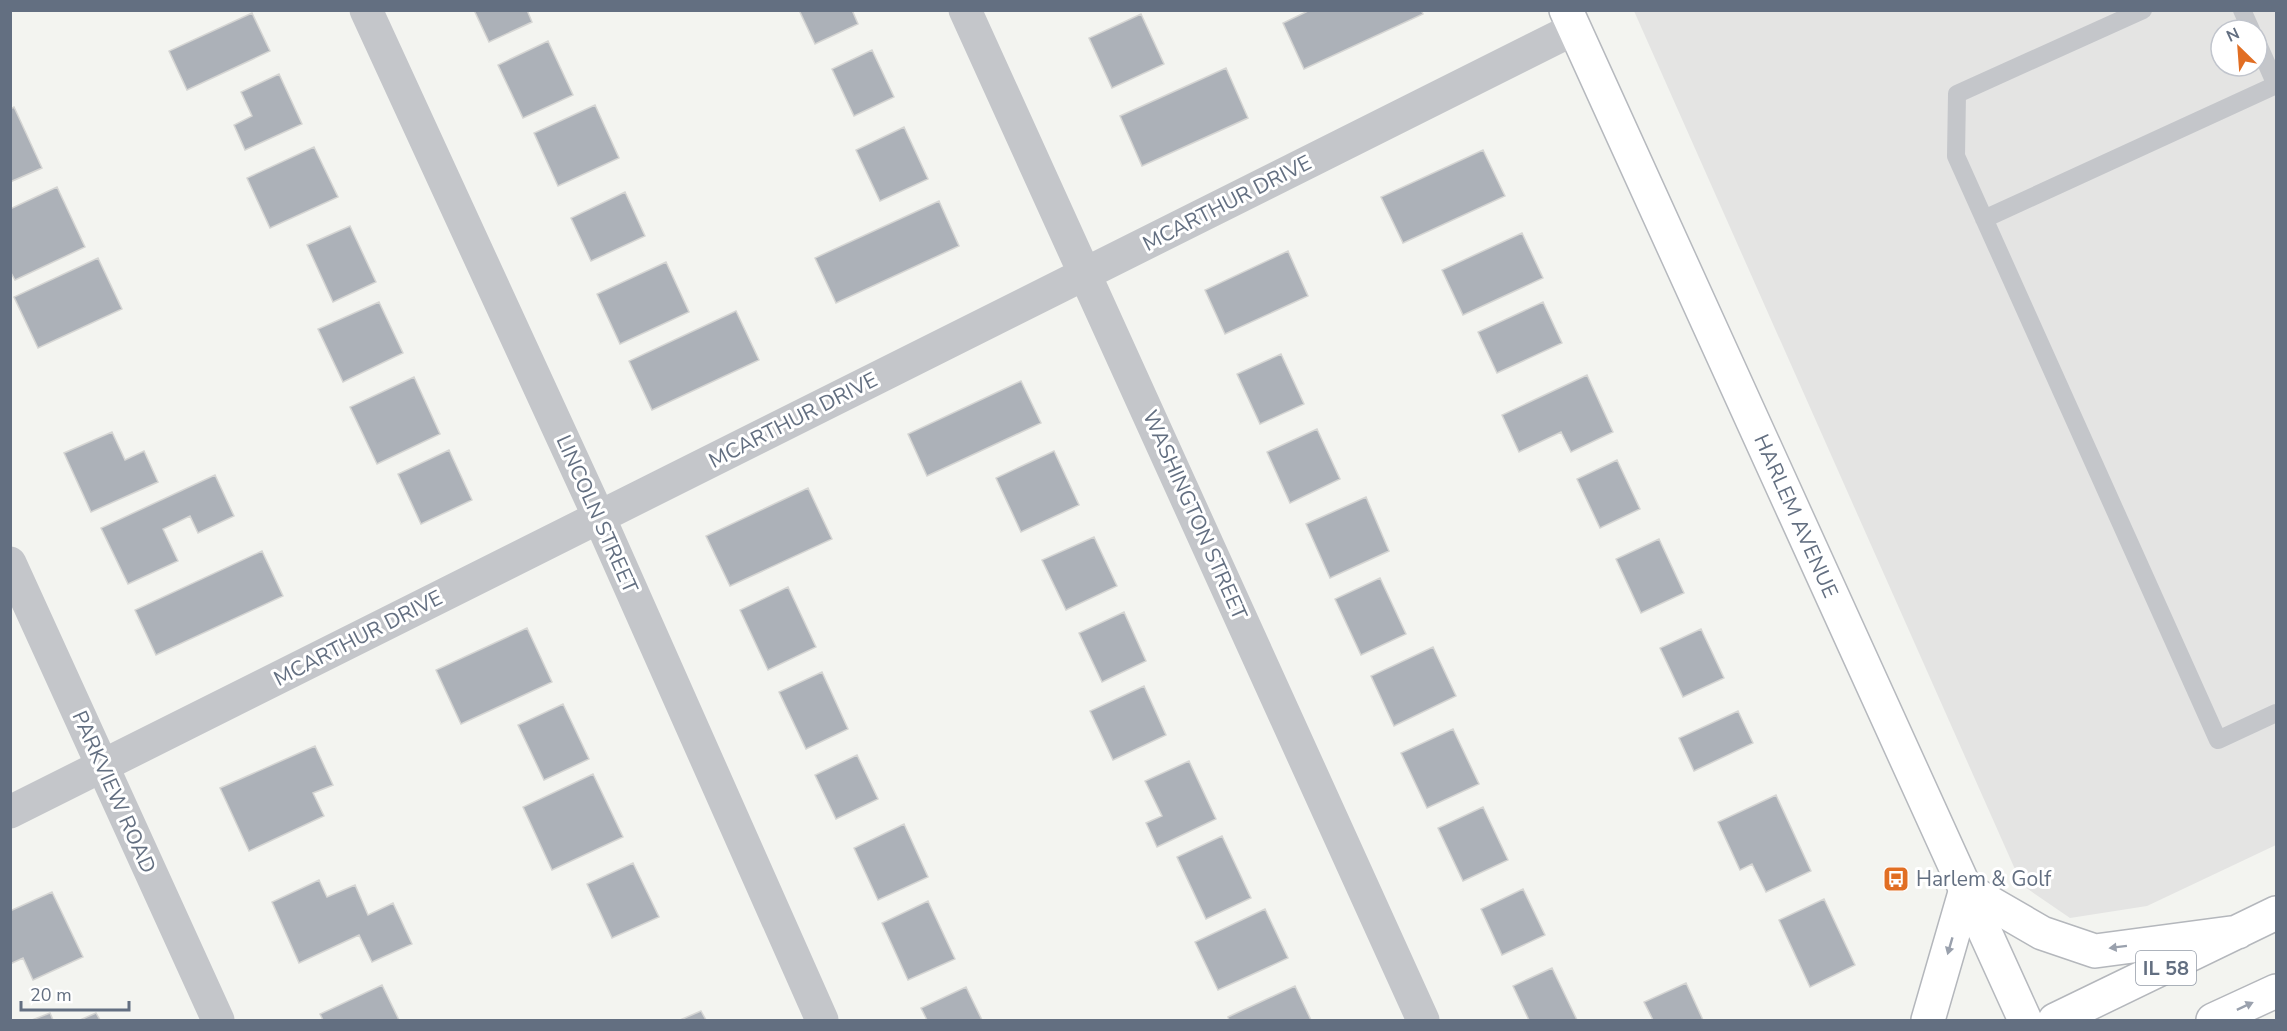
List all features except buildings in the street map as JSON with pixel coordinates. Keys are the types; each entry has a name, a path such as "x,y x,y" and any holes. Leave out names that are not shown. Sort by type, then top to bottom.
{"main road":[{"name":"HARLEM AVENUE","path":"1570,20 2025,1020"},
{"path":"1928,1020 1966,889 2042,933 2095,951 2238,932"},
{"name":"IL 58","path":"2055,1020 2277,913"},
{"path":"2213,1020 2277,991"}],"street":[{"name":"LINCOLN STREET","path":"366,10 599,517 822,1020"},
{"name":"WASHINGTON STREET","path":"965,10 1423,1020"},
{"name":"MCARTHUR DRIVE","path":"10,812 1086,274 1570,20"},
{"name":"PARKVIEW ROAD","path":"10,563 218,1020"}],"lane":[{"path":"2143,10 1957,94 1956,156 2218,740 2277,713"},
{"path":"1984,219 2277,85 2269,68"}],"shaded area":[{"path":"1634,11 2276,11 2276,845 2147,906 2070,918 2022,885"}],"place":[{"name":"Harlem & Golf","path":"1896,879"}]}
